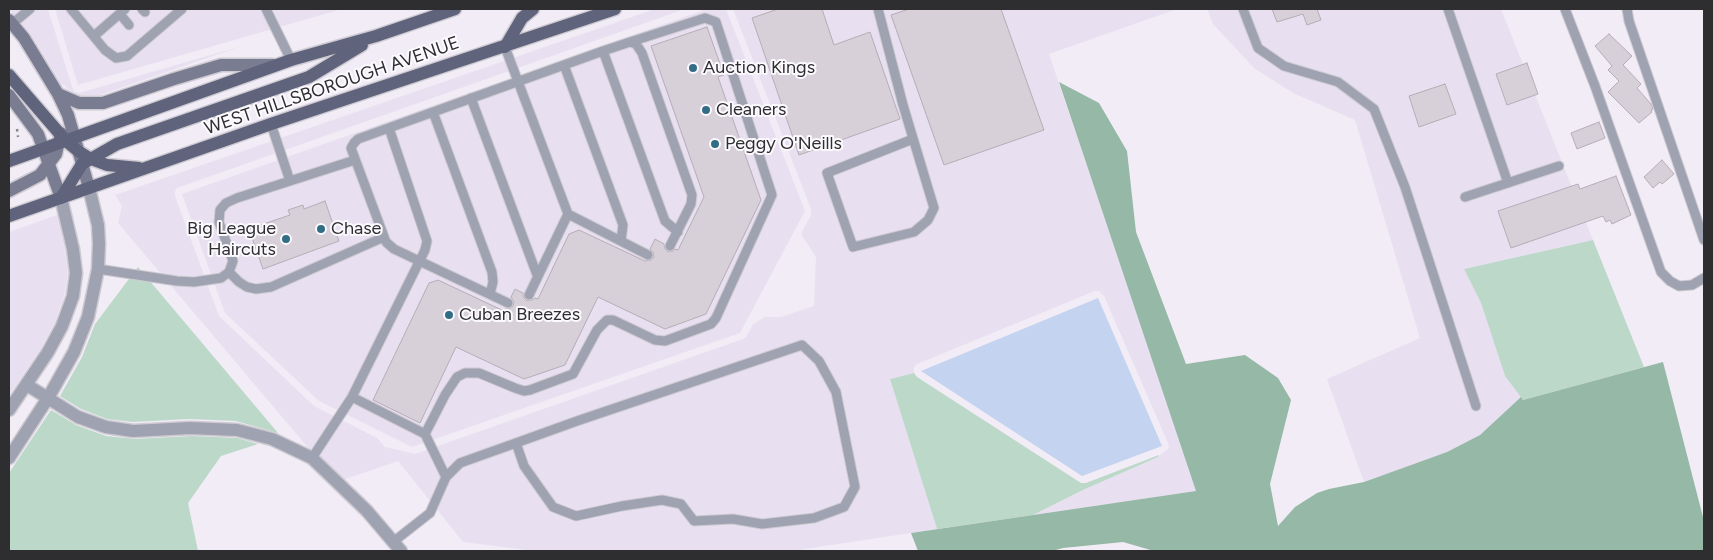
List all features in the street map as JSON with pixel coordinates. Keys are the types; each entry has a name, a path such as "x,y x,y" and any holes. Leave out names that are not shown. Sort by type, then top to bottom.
{"main road":[{"name":"WEST HILLSBOROUGH AVENUE","path":"9,161 45,149 66,139 292,60 376,36 441,11 455,9"},
{"path":"505,47 522,18 533,9"},
{"name":"WEST HILLSBOROUGH AVENUE","path":"9,216 270,124 615,9"},
{"path":"9,191 40,175 50,164 66,139 68,115 36,57 10,22"},
{"path":"61,198 87,162 117,144 308,78 376,36"},
{"path":"58,94 79,103 102,104 221,65 278,65"},
{"path":"9,76 87,162 89,188"},
{"path":"9,95 38,134 45,149 61,198"},
{"path":"87,162 144,168"}],"street":[{"path":"9,458 48,398 74,352 88,317 98,269 98,225 89,188"},
{"path":"11,403 27,385 48,352 62,326 73,296 76,273 73,249 61,198"},
{"path":"27,385 78,417 106,427 133,431 190,428 237,430 272,439 312,458 367,510 397,546"}],"lane":[{"path":"10,22 30,9"},
{"path":"71,9 105,50 116,58 127,56 141,39 156,26 182,9"},
{"path":"266,9 292,60"},
{"path":"878,9 913,139 934,208 928,220 914,232 853,247 827,173 913,139"},
{"path":"1243,9 1258,48 1284,66 1338,82 1374,109 1405,188 1476,406"},
{"path":"1565,9 1595,86 1661,272 1670,282 1679,286 1692,285 1704,278"},
{"path":"1627,9 1629,21 1704,240"},
{"path":"1450,10 1508,183"},
{"path":"94,36 122,11 130,25"},
{"path":"425,434 445,395 457,377 464,373 479,373 515,388 524,391 530,390 573,374 597,330 607,320 614,320 655,340 665,341 711,324 716,318 772,195 716,22 704,18 603,51 358,139 354,143 351,148 386,242 394,249 508,303"},
{"path":"630,42 636,44 642,53 692,196 691,204 670,246"},
{"path":"505,47 568,214 648,255"},
{"path":"603,51 666,221 678,232"},
{"path":"564,65 623,225 621,242"},
{"path":"471,98 537,275"},
{"path":"433,112 492,272 493,282 490,294"},
{"path":"270,124 290,181"},
{"path":"312,458 352,397 425,250 427,241 389,128"},
{"path":"98,269 177,281 194,282 221,278 229,272 233,261 219,222 220,210 226,203 356,160"},
{"path":"1465,198 1559,166"},
{"path":"529,295 568,214"},
{"path":"229,272 247,287 256,289 272,287 384,237"},
{"path":"397,546 430,513 446,477 460,463 516,443 802,345 819,361 836,392 855,486 844,507 814,518 762,524 733,519 694,521 681,504 662,500 576,516 553,507 524,466 516,443"},
{"path":"352,397 425,434 446,477"}],"shaded area":[{"path":"9,9 48,9 72,87 74,91 79,93 242,46 100,95 80,95 62,85 31,34"},
{"path":"55,9 342,9 78,85"},
{"path":"655,9 685,9 177,188 175,196 219,316 314,406 377,438 385,447 415,454 743,339 753,324 765,317 781,317 814,306 816,257 801,234 811,215 811,209 733,9 1177,9 1049,54 1197,491 1033,515 1083,490 1158,457 1169,448 1104,296 1099,291 1095,291 917,364 914,367 914,373 890,379 937,529 792,551 535,551 463,542 398,461 337,482 118,223 122,206 115,195"},
{"path":"707,9 726,9 805,211 740,333 412,447 319,401 225,313 182,194"},
{"path":"1207,9 1501,9 1593,240 1464,269 1481,303 1505,376 1521,397 1480,435 1447,452 1364,482 1327,379 1420,338 1355,120 1293,93 1254,68 1213,24"},
{"path":"57,215 68,272 65,293 55,322 41,348 9,395 9,232"}],"green space":[{"path":"1059,82 1099,103 1127,151 1136,232 1186,364 1245,355 1278,378 1291,400 1270,484 1278,526 1295,507 1317,493 1364,482 1447,452 1480,435 1521,397 1523,400 1663,362 1704,521 1704,551 1154,551 1123,542 1063,548 1052,551 918,551 911,533 1196,491"},
{"path":"1593,240 1644,367 1523,400 1505,376 1481,303 1464,269"},
{"path":"138,267 278,433 236,421 189,419 133,422 107,419 81,409 60,396 82,357 95,324"},
{"path":"914,373 917,377 1081,483 1086,483 1159,455 1033,515 937,529 890,379"},
{"path":"51,410 76,425 106,436 135,439 191,436 237,438 258,444 221,456 188,503 198,551 9,551 9,473"}],"water":[{"path":"1098,298 1162,446 1082,476 921,371"}],"building":[{"path":"778,9 822,9 834,45 870,32 900,119 799,155 752,18"},
{"path":"909,9 1001,9 1044,130 944,165 891,15"},
{"path":"1272,9 1317,9 1321,20 1307,25 1303,14 1277,22"},
{"path":"707,27 724,75 718,77 761,200 706,314 665,329 598,297 565,365 524,379 456,347 420,423 373,400 429,283 438,280 504,311 513,306 514,302 511,297 515,289 523,293 527,301 535,298 538,299 569,234 579,230 645,261 651,260 654,257 650,249 655,239 664,244 668,252 675,249 678,250 704,197 651,46"},
{"path":"1609,34 1632,56 1623,65 1641,84 1637,88 1653,109 1639,123 1608,92 1619,81 1608,70 1612,66 1595,46"},
{"path":"1527,63 1538,94 1507,105 1496,74"},
{"path":"1445,84 1456,114 1419,127 1409,96"},
{"path":"1599,122 1605,138 1577,149 1571,133"},
{"path":"1662,160 1674,174 1662,184 1660,182 1653,188 1644,177"},
{"path":"1616,176 1631,215 1612,224 1610,220 1606,222 1603,216 1511,248 1498,211 1578,184 1580,189"},
{"path":"325,201 339,241 263,269 249,229 290,215 288,210 303,205 304,209"}],"place":[{"name":"Auction Kings","path":"693,68"},
{"name":"Cleaners","path":"706,110"},
{"name":"Peggy O'Neills","path":"715,144"},
{"name":"Chase","path":"321,229"},
{"name":"Big League Haircuts","path":"286,239"},
{"name":"Cuban Breezes","path":"449,315"}]}
